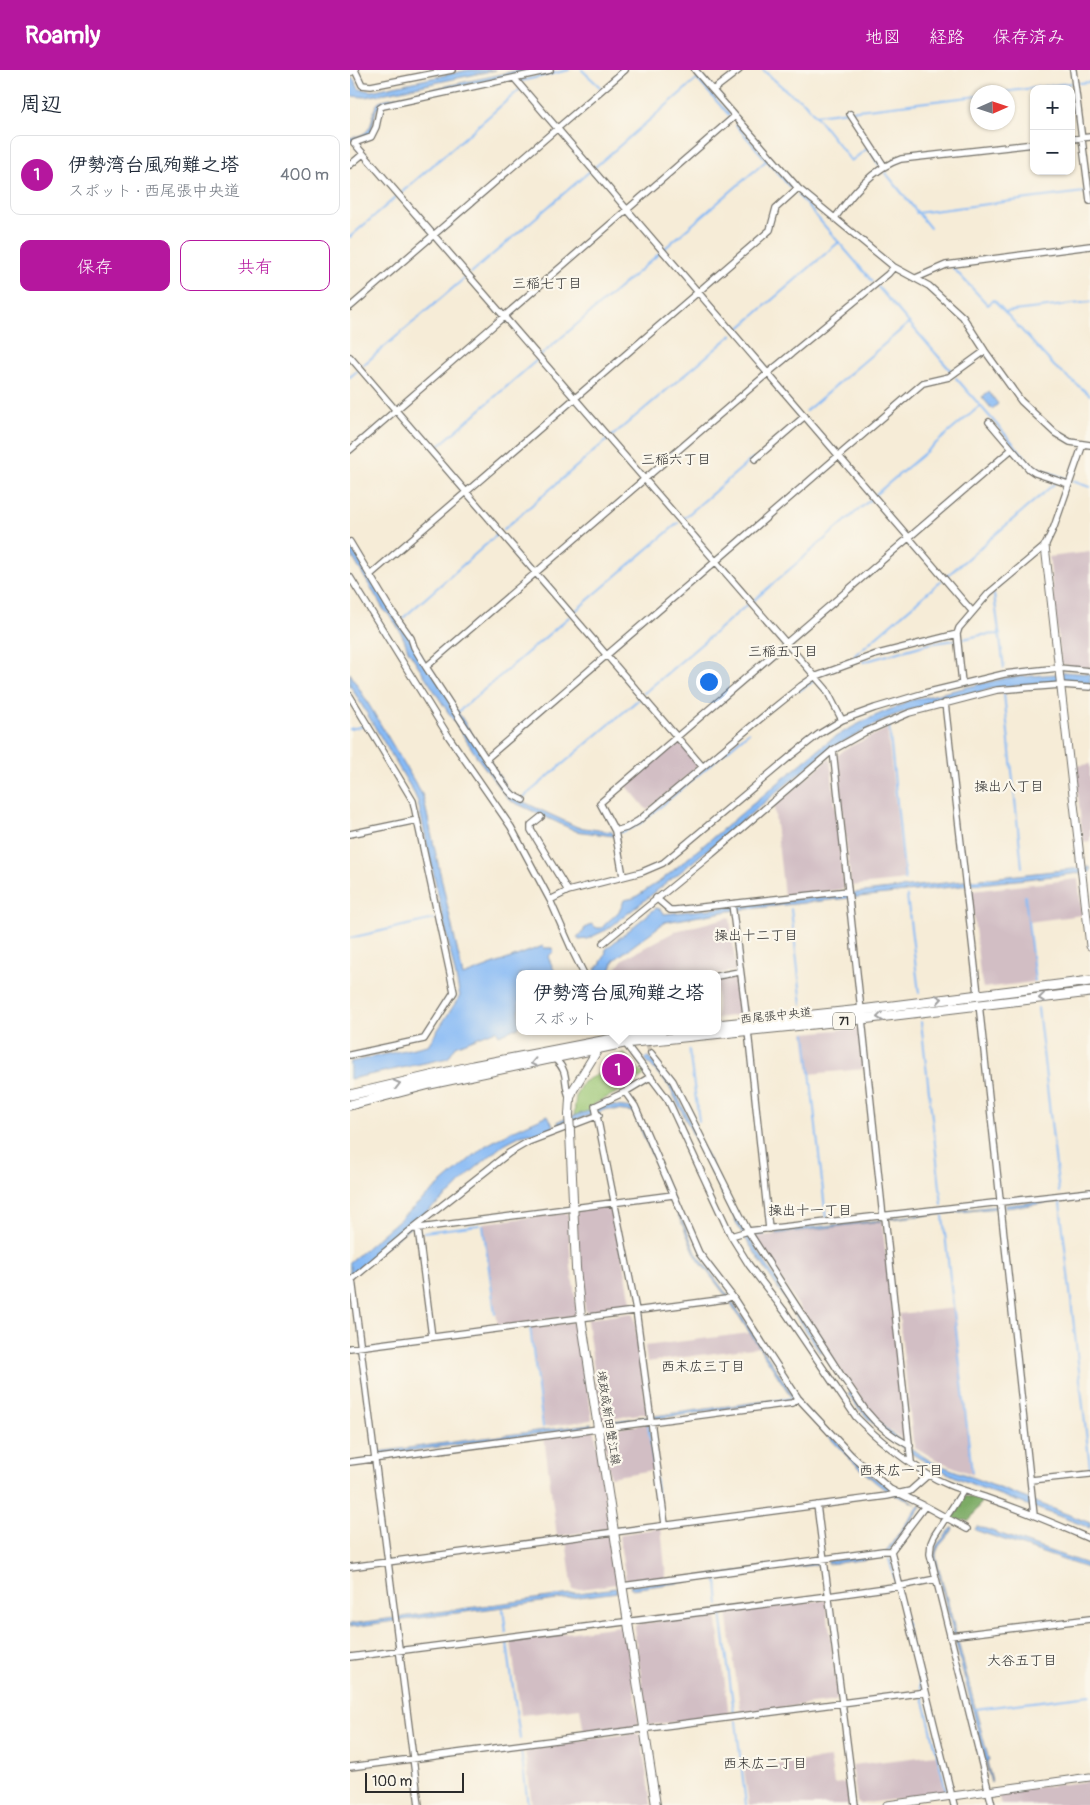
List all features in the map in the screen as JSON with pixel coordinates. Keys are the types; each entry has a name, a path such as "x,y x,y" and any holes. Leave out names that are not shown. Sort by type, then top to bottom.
{"main road":[{"name":"西尾張中央道","path":"721,1032 748,1031 862,1015 978,994 1090,981"},
{"name":"西尾張中央道","path":"721,1025 862,1015 1090,992"},
{"name":"西尾張中央道","path":"350,1095 473,1066 634,1035"},
{"name":"西尾張中央道","path":"350,1105 439,1082 599,1049 620,1037 663,1035"},
{"name":"境政成新田蟹江線","path":"604,1041 573,1090 570,1098 572,1209 581,1318 656,1805"}],"street":[{"path":"350,72 355,70 362,85 371,86 452,70"},
{"path":"352,143 371,138 375,132 380,108 383,106 550,70"},
{"path":"350,307 625,70"},
{"path":"695,70 798,188 894,266 929,286 963,317 985,351 1022,401 1049,428 1070,442 1090,445"},
{"path":"713,90 739,70"},
{"path":"1073,70 1090,201"},
{"path":"514,78 972,611"},
{"path":"850,114 884,166"},
{"path":"350,450 735,116"},
{"path":"1075,139 1090,137"},
{"path":"352,143 434,235 826,689 842,720"},
{"path":"835,218 850,197 884,166 901,159 1030,144"},
{"path":"350,165 363,154"},
{"path":"370,575 770,230 776,208 798,188"},
{"path":"916,278 946,265 1090,246"},
{"path":"426,667 768,373 888,274 894,266"},
{"path":"486,759 923,383 949,378 985,351"},
{"path":"350,357 702,766"},
{"path":"755,459 805,416"},
{"path":"989,422 1029,469 1035,473 1068,484"},
{"path":"962,683 958,628 972,611 1007,577 1045,546 1054,528 1083,444"},
{"path":"623,876 615,831 600,803 1012,449"},
{"path":"350,542 389,607 411,638 414,648 486,759 508,790 514,796 523,800"},
{"path":"1045,546 1090,946"},
{"path":"350,577 449,737 511,827 550,900 582,970"},
{"path":"615,831 626,828 638,821 702,766 814,677 874,655 957,634"},
{"path":"550,900 568,891 654,868 663,863 799,749 842,720 875,708 962,683 1004,674 1059,670 1090,671"},
{"path":"603,943 712,854 833,750 865,732 888,721 945,703 996,690 1061,684 1090,687"},
{"path":"350,696 413,801 454,992 424,1039 350,1055"},
{"path":"945,703 978,994"},
{"path":"833,750 910,1446 910,1462"},
{"path":"541,817 531,825 530,830 568,891"},
{"path":"350,834 417,820"},
{"path":"656,898 670,910 732,905 848,891"},
{"path":"732,905 747,1022"},
{"path":"721,975 740,972"},
{"path":"979,1004 1034,1515"},
{"path":"748,1031 769,1229"},
{"path":"620,1037 668,1100 732,1236 749,1265 856,1406 867,1429 928,1474 963,1491 1034,1515 1090,1539"},
{"path":"651,1053 673,1082 748,1231 842,1378 854,1391 856,1406 910,1446"},
{"path":"554,1059 564,1071 567,1093 570,1098"},
{"path":"650,1077 625,1092 595,1106 636,1310 665,1524"},
{"path":"625,1092 635,1106 670,1196 699,1253 798,1398 851,1455 896,1494 925,1506 967,1529"},
{"path":"418,1805 351,1280 509,1152 528,1142 598,1116"},
{"path":"732,1236 748,1231 1090,1192"},
{"path":"415,1228 670,1196"},
{"path":"415,1228 432,1337"},
{"path":"350,1348 729,1297"},
{"path":"350,1462 792,1403 798,1398"},
{"path":"350,1567 896,1494 910,1491 928,1474"},
{"path":"1031,1480 1090,1474"},
{"path":"963,1491 931,1543 930,1559 992,1805"},
{"path":"817,1505 855,1805"},
{"path":"925,1506 892,1551 954,1805"},
{"path":"622,1586 892,1551"},
{"path":"350,1657 828,1596 936,1579"},
{"path":"950,1636 1090,1619"},
{"path":"350,1767 926,1692"},
{"path":"887,1805 1090,1777"}],"shaded area":[{"path":"1090,552 1090,669 1065,665 1061,662 1049,557"},
{"path":"887,729 904,880 851,886 837,756 845,749"},
{"path":"676,742 679,742 699,765 647,810 626,785"},
{"path":"830,758 844,889 784,896 774,806"},
{"path":"1090,764 1090,841 1083,842 1075,766"},
{"path":"1078,879 1082,915 1028,922 1034,982 983,988 971,891"},
{"path":"730,917 736,971 721,973 721,970 616,970 623,959 676,931"},
{"path":"736,976 740,1015 721,1017 721,978"},
{"path":"858,1028 859,1038 861,1038 864,1069 809,1074 804,1033"},
{"path":"613,1206 632,1307 588,1314 585,1309 580,1268 576,1213 580,1210"},
{"path":"566,1213 568,1215 571,1267 577,1311 574,1316 498,1326 483,1223"},
{"path":"882,1221 907,1439 904,1440 877,1421 867,1409 857,1390 846,1379 754,1237"},
{"path":"955,1308 973,1475 935,1459 915,1447 899,1314"},
{"path":"632,1313 634,1315 647,1413 601,1419 587,1321 588,1319"},
{"path":"575,1322 578,1325 592,1419 544,1427 531,1327"},
{"path":"750,1333 760,1347 647,1362 645,1346"},
{"path":"647,1424 653,1470 610,1477 603,1430"},
{"path":"593,1430 595,1432 609,1526 607,1529 557,1536 544,1437"},
{"path":"661,1528 666,1578 630,1583 626,1580 619,1537 622,1534"},
{"path":"607,1536 611,1538 618,1582 616,1584 573,1590 566,1541"},
{"path":"826,1601 838,1699 835,1701 741,1713 727,1612"},
{"path":"716,1614 729,1715 650,1725 648,1723 634,1628 637,1624"},
{"path":"620,1626 625,1628 639,1722 637,1727 584,1733 580,1708 521,1715 512,1640"},
{"path":"637,1733 641,1736 651,1805 532,1805 526,1747"},
{"path":"936,1755 945,1793 859,1804 857,1802 852,1765"},
{"path":"830,1758 834,1784 849,1782 851,1805 749,1805 744,1769"},
{"path":"1090,1781 1090,1805 1001,1805 997,1792"}],"green space":[{"path":"625,1054 644,1075 624,1089 594,1104 593,1111 574,1116 576,1094 583,1082 603,1071 614,1056"},
{"path":"965,1496 982,1501 970,1520 954,1521 951,1516"}],"water":[{"path":"469,70 496,70 377,95 365,97 350,96 350,79 353,78 359,89 371,91"},
{"path":"520,70 537,70 383,103 376,110 371,134 350,141 350,138 358,136 369,129 375,107 382,100"},
{"path":"989,392 998,404 992,409 982,397"},
{"path":"350,546 513,797 577,827 612,832 614,836 576,831 509,800 479,760 408,650 399,628 384,610 350,553"},
{"path":"1064,672 1090,674 1090,683 1057,680 1055,682 994,688 909,710 890,717 829,749 678,874 608,929 587,939 579,940 577,937 591,924 597,928 602,928 618,913 624,900 634,898 663,879 826,743 854,726 904,704 904,702 1006,678"},
{"path":"350,673 423,796 463,976 543,946 544,948 552,948 554,951 548,957 554,970 516,970 516,1028 499,1035 496,1030 456,1046 448,1058 350,1079 350,1062 428,1045 460,996 418,802 350,685"},
{"path":"1090,867 1090,872 729,911 665,922 614,960 610,970 596,970 605,956 606,949 656,908 660,909 664,914"},
{"path":"648,1056 672,1085 743,1228 823,1351 820,1353 740,1230 669,1086 645,1059"},
{"path":"607,1105 633,1108 697,1254 731,1300 794,1397 870,1475 916,1504 888,1492 874,1481 848,1457 792,1398 726,1296 697,1258 633,1112 607,1109 559,1126 558,1121"},
{"path":"548,1115 554,1128 539,1134 521,1135 504,1144 471,1172 452,1192 425,1213 421,1219 356,1270 350,1277 350,1262 485,1146 512,1131"},
{"path":"1090,1196 1090,1198 1005,1208 1005,1205"},
{"path":"997,1206 998,1208 890,1219 890,1218"},
{"path":"882,1221 776,1234 776,1231"},
{"path":"851,1392 861,1408 907,1446 932,1462 1090,1523 1090,1528 958,1478 926,1462 897,1443 870,1421 848,1394"},
{"path":"773,1400 774,1402 654,1419 654,1416"},
{"path":"647,1417 647,1420 606,1425 605,1422"},
{"path":"591,1424 591,1427 378,1455 377,1452"},
{"path":"919,1505 921,1506 885,1557 828,1564 828,1561 884,1554"},
{"path":"977,1526 1090,1565 1090,1569 975,1530"},
{"path":"952,1528 952,1531 939,1546 936,1557 989,1761 987,1762 991,1783 934,1556 937,1545"},
{"path":"820,1561 820,1564 631,1589 630,1586"},
{"path":"616,1588 617,1592 350,1627 350,1624"}],"waterway":[{"path":"521,81 569,70"},
{"path":"582,70 600,87"},
{"path":"763,70 788,92 804,102 815,115 970,97"},
{"path":"595,167 697,79 729,115"},
{"path":"1079,83 1090,82"},
{"path":"1015,90 1071,83"},
{"path":"401,193 519,90"},
{"path":"815,115 851,161 868,148 879,165"},
{"path":"736,125 790,187"},
{"path":"664,249 767,160"},
{"path":"471,273 590,171"},
{"path":"885,172 930,228"},
{"path":"916,213 1084,192"},
{"path":"798,195 872,281"},
{"path":"350,237 396,197"},
{"path":"736,331 839,242"},
{"path":"540,356 661,252"},
{"path":"953,268 988,305 994,300 1055,367 1090,395"},
{"path":"362,366 467,276"},
{"path":"878,287 951,371"},
{"path":"1005,312 1090,302"},
{"path":"806,411 909,323"},
{"path":"612,436 732,335"},
{"path":"435,449 537,360"},
{"path":"350,377 358,370"},
{"path":"956,378 1033,466 1067,479"},
{"path":"876,494 980,406"},
{"path":"503,530 607,440"},
{"path":"683,519 753,458"},
{"path":"1072,481 1090,487"},
{"path":"947,576 1054,484"},
{"path":"753,601 871,499"},
{"path":"574,612 678,523"},
{"path":"402,619 499,533"},
{"path":"854,658 855,655 941,581"},
{"path":"994,595 1004,668"},
{"path":"644,693 747,605"},
{"path":"458,712 569,617"},
{"path":"963,639 981,635 1000,634"},
{"path":"863,662 928,644 955,640"},
{"path":"799,691 814,681"},
{"path":"1004,694 1022,867"},
{"path":"524,797 639,699"},
{"path":"350,729 364,726"},
{"path":"889,726 905,880"},
{"path":"618,833 642,822 749,732"},
{"path":"907,896 919,993"},
{"path":"1025,896 1035,981"},
{"path":"791,909 802,1005"},
{"path":"350,938 434,919"},
{"path":"1038,1008 1059,1192"},
{"path":"921,1022 942,1205"},
{"path":"806,1034 826,1219"},
{"path":"689,1050 699,1121"},
{"path":"1060,1203 1090,1468"},
{"path":"943,1216 972,1472"},
{"path":"424,1232 479,1225"},
{"path":"483,1225 495,1314"},
{"path":"754,1235 764,1234"},
{"path":"530,1327 543,1427"},
{"path":"773,1401 793,1398"},
{"path":"648,1424 661,1522"},
{"path":"889,1559 896,1583"},
{"path":"717,1580 719,1605"},
{"path":"898,1591 921,1688"},
{"path":"503,1609 506,1632"},
{"path":"721,1613 734,1712"},
{"path":"507,1643 520,1739"},
{"path":"975,1709 1090,1695"},
{"path":"923,1697 946,1791"},
{"path":"736,1721 746,1805"},
{"path":"521,1751 528,1805"}],"tunnel":[{"path":"645,1038 651,1053"}],"place":[{"name":"伊勢湾台風殉難之塔","path":"618,1070"}],"district":[{"name":"三稲七丁目","path":"547,283"},
{"name":"三稲六丁目","path":"676,459"},
{"name":"三稲五丁目","path":"783,651"},
{"name":"操出八丁目","path":"1009,786"},
{"name":"操出十二丁目","path":"756,935"},
{"name":"操出十一丁目","path":"810,1210"},
{"name":"西末広三丁目","path":"703,1366"},
{"name":"西末広一丁目","path":"901,1470"},
{"name":"大谷五丁目","path":"1022,1660"},
{"name":"西末広二丁目","path":"765,1763"}]}
